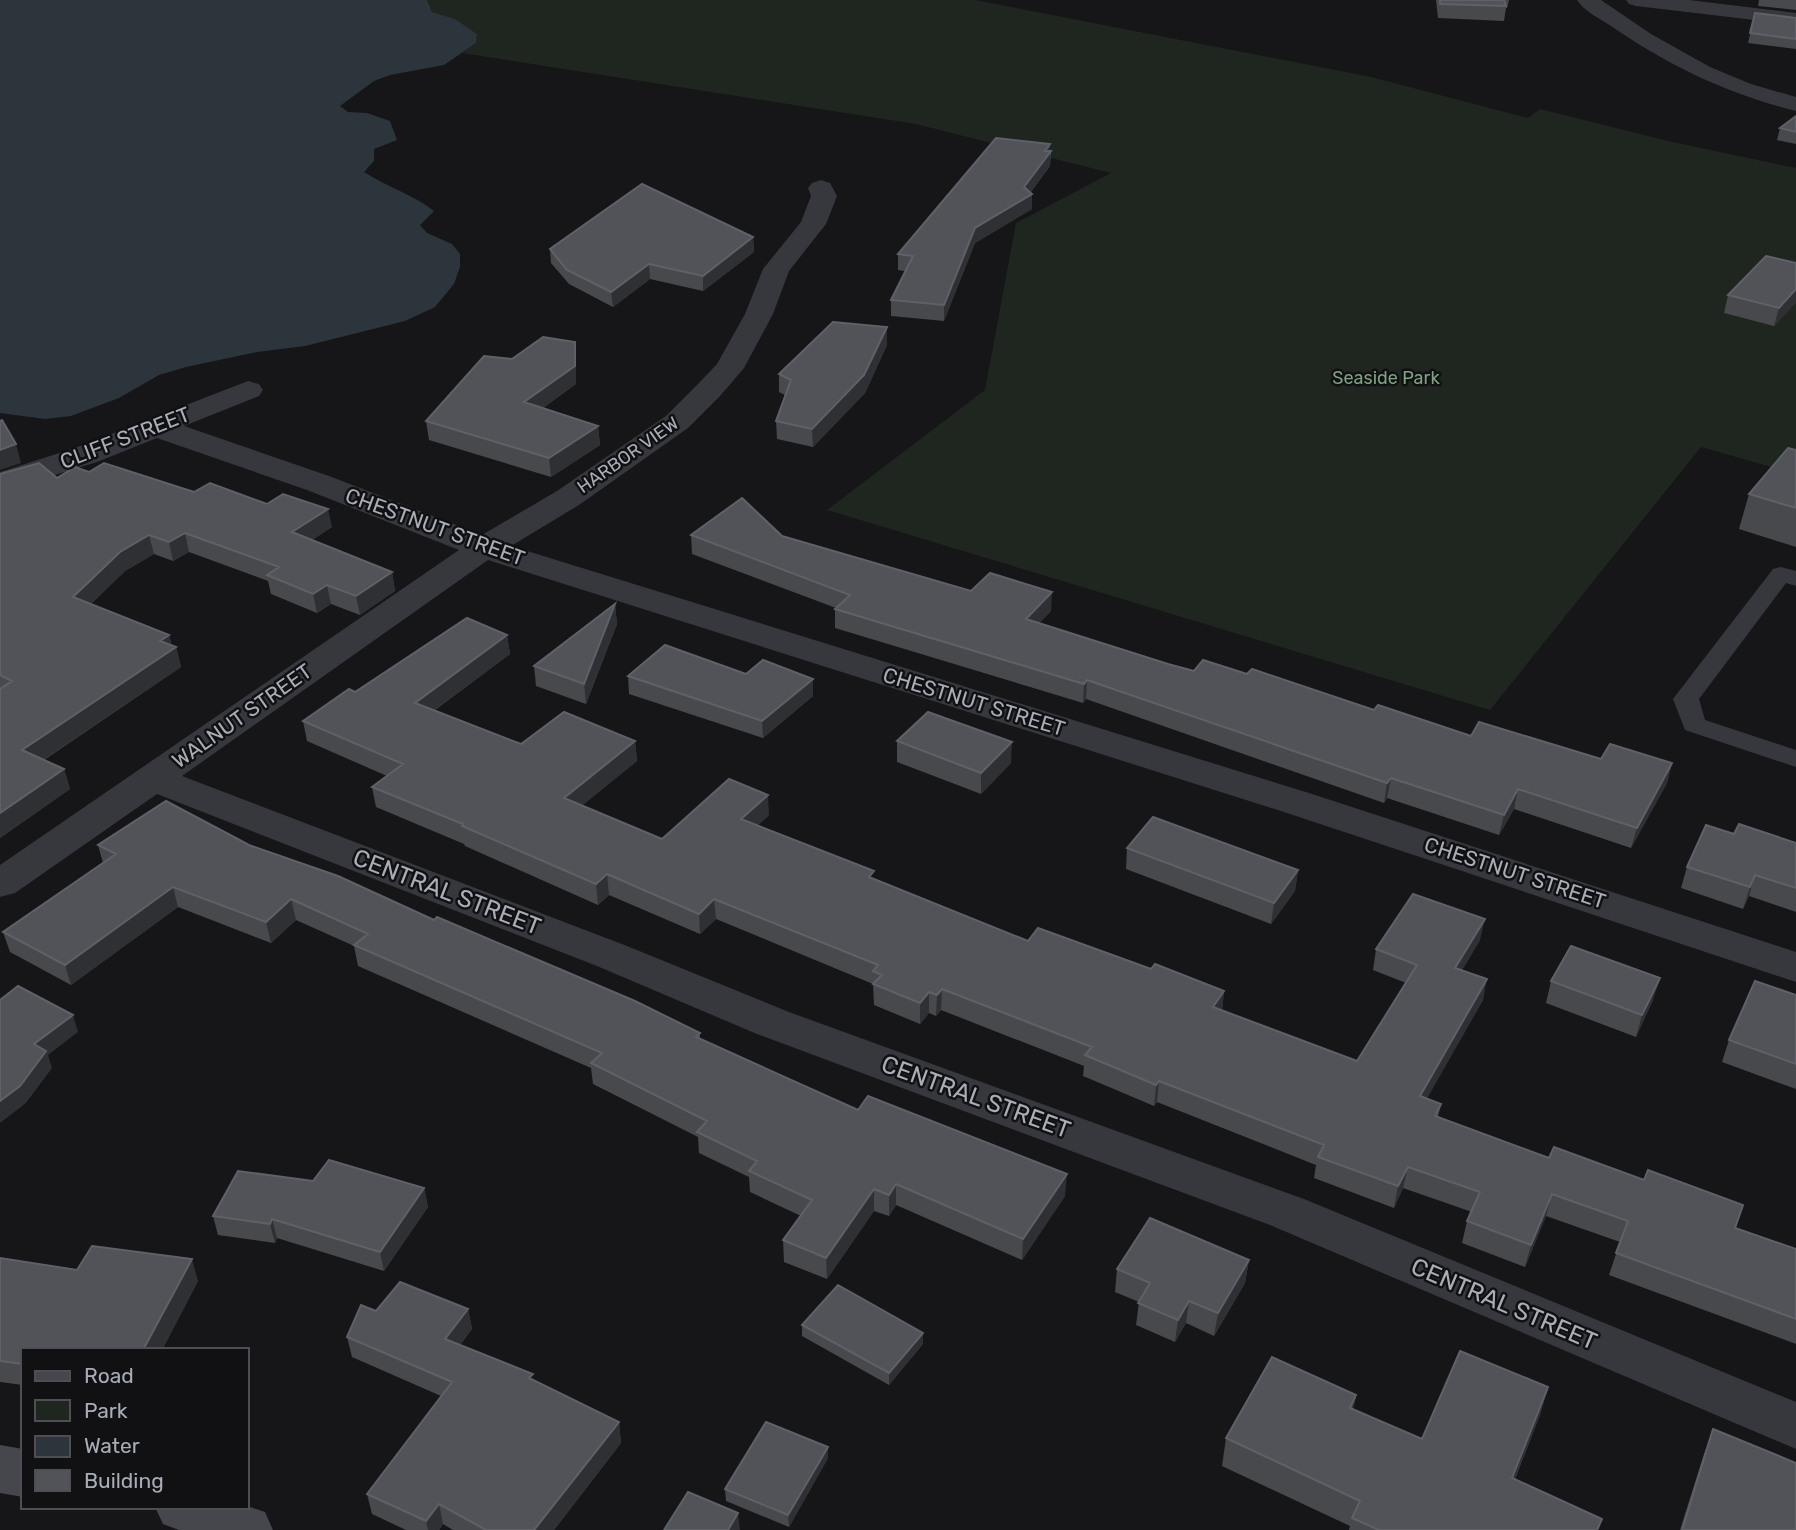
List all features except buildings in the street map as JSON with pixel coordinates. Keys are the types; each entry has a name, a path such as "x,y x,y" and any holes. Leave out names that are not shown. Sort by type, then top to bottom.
{"street":[{"path":"1587,0 1651,44 1694,67 1744,90 1796,104"},
{"path":"1636,0 1796,19"},
{"name":"HARBOR VIEW","path":"484,548 568,498 677,422 709,390 729,368 745,340 759,314 776,269 813,225 824,196 821,188"},
{"name":"CLIFF STREET","path":"0,482 86,455 248,390"},
{"name":"CHESTNUT STREET","path":"156,427 318,483 484,548 1295,802 1796,967"},
{"name":"WALNUT STREET","path":"0,884 484,548"},
{"name":"CENTRAL STREET","path":"152,778 599,951 773,1023 1287,1212 1796,1426"},
{"path":"0,1469 21,1473"},
{"path":"188,1509 245,1530"}],"lane":[{"path":"1796,579 1781,574 1686,699 1694,725 1796,759"}],"green space":[{"name":"Seaside Park","path":"427,0 975,0 1371,77 1528,118 1540,109 1668,141 1796,168 1796,474 1701,447 1490,710 827,510 985,390 1016,223 1111,173 916,124 462,53 476,43 477,34 455,19 432,12"}],"water":[{"path":"0,0 427,0 432,12 455,19 477,34 476,43 444,65 390,75 374,81 340,106 348,112 367,113 390,121 397,140 374,149 374,161 364,172 434,211 420,225 427,233 452,244 460,254 460,267 454,284 435,307 405,321 305,346 257,352 186,367 159,375 119,398 71,416 45,419 0,413"}]}
